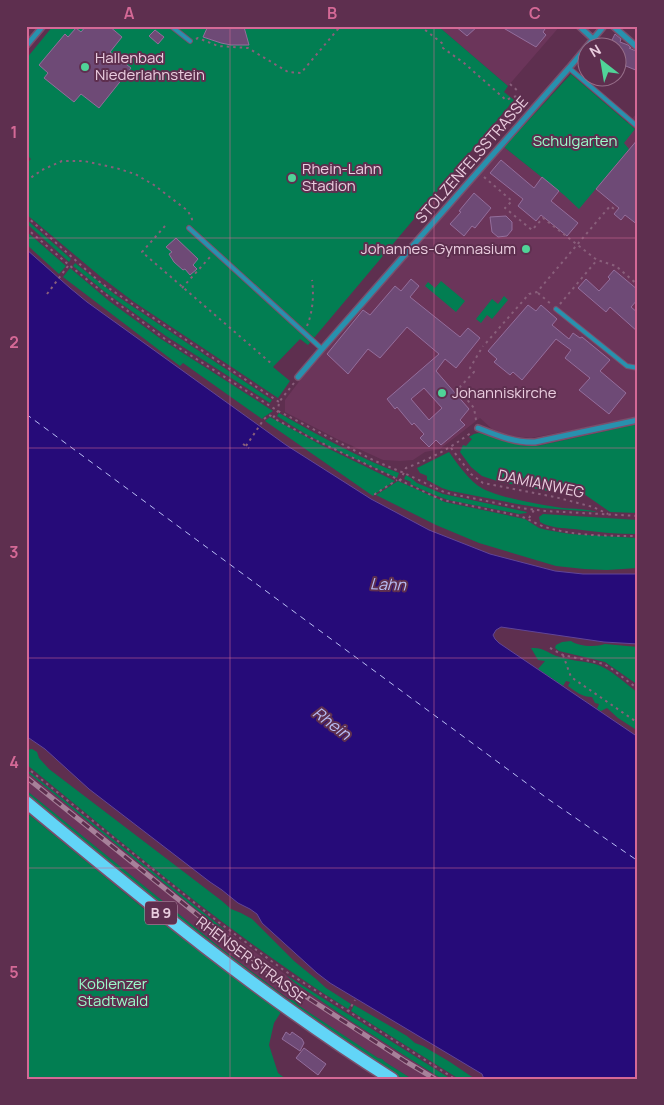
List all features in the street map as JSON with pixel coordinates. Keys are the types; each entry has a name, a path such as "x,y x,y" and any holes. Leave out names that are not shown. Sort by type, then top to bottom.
{"main road":[{"name":"RHENSER STRASSE","path":"26,802 142,898 220,959 300,1018 392,1079"}],"street":[{"path":"26,46 43,26"},
{"path":"579,26 592,38"},
{"name":"STOLZENFELSSTRASSE","path":"594,38 604,26"},
{"path":"612,26 638,48"},
{"name":"STOLZENFELSSTRASSE","path":"298,377 576,60"},
{"path":"478,428 509,440 525,443 638,420"}],"lane":[{"path":"171,26 190,41"},
{"path":"569,68 638,127"},
{"path":"191,230 322,349"},
{"path":"556,309 626,366 638,368"}],"path":[{"path":"190,41 198,38 218,46 248,48 288,72 301,73 339,26"},
{"path":"420,26 443,44 443,48 464,63 506,100 518,96"},
{"path":"510,84 519,92"},
{"path":"26,181 62,160 84,161 116,168 135,174 154,185 188,212 192,219 191,230"},
{"path":"477,172 512,201 505,208 532,230 543,218 597,260 616,266 638,285"},
{"path":"486,343 529,294 537,292 610,206 617,211"},
{"path":"26,216 101,282 279,402"},
{"path":"164,226 142,252 272,365"},
{"path":"26,228 100,290 165,339 278,411 375,461 404,472 444,492 534,510 638,516"},
{"path":"182,288 215,252"},
{"path":"537,292 556,309 597,260"},
{"path":"48,294 69,265"},
{"path":"303,332 307,328 312,307 312,280"},
{"path":"375,495 399,480 406,468 451,448 478,428 474,408 458,389 474,372 470,368 483,346"},
{"path":"273,418 278,411 279,402 298,377"},
{"path":"246,446 264,419 269,416 311,438 443,500 529,519 542,526 558,530 638,536"},
{"path":"243,444 250,448"},
{"name":"DAMIANWEG","path":"451,448 471,474 483,483 555,497 594,507 610,515"},
{"path":"529,519 534,510"},
{"path":"550,648 563,655 604,664 638,689"},
{"path":"563,655 570,677 638,723"},
{"path":"26,766 217,921 285,971 455,1079"},
{"path":"348,1012 355,1000"}],"shaded area":[{"path":"438,26 560,26 508,86"},
{"name":"Johannes-Gymnasium","path":"638,112 638,416 531,438 511,436 492,429 480,418 440,449 425,452 413,460 400,461 383,460 285,412 285,400 301,379 504,147 564,194"},
{"path":"26,771 222,930 224,929 295,983 349,1020 442,1079 412,1079 298,1005 295,1001 289,999 223,950 26,790"}],"green space":[{"path":"53,26 438,26 508,86 504,92 514,100 308,345 300,339 273,367 290,381 278,398 134,302 26,214 26,164 31,159 26,154 26,59"},
{"name":"Schulgarten","path":"571,74 576,78 576,88 587,88 635,129 624,143 629,149 579,209 504,147"},
{"path":"26,219 71,259 69,262 26,223"},
{"path":"26,231 66,266 59,274 26,244"},
{"path":"75,263 117,296 272,400 270,403 166,336 105,292 73,266"},
{"path":"70,268 109,301 161,339 273,411 262,419 183,363 180,366 63,277"},
{"path":"441,281 465,301 456,312 425,286 428,282 435,288"},
{"path":"504,296 508,300 492,319 487,315 481,323 476,319 492,299 498,304"},
{"path":"279,413 353,453 399,473 397,478 306,434 277,416"},
{"path":"270,417 321,445 395,481 373,496 265,421"},
{"path":"638,424 638,513 610,512 574,487 548,491 500,482 482,476 471,467 460,452 463,445 466,446 472,439 469,437 479,433 525,446 537,446"},
{"path":"449,452 473,481 484,489 518,500 597,512 542,508 442,488 427,480 427,476 420,473 417,468"},
{"path":"406,475 417,483 443,494 527,512 519,514 448,500 410,484 411,482 404,479"},
{"path":"398,481 445,502 525,519 539,528 547,530 570,534 638,538 638,568 607,570 556,566 479,543 436,525 376,495"},
{"path":"543,514 638,520 638,534 606,533 552,527 540,522 539,517"},
{"path":"571,641 588,646 605,644 638,647 638,685 605,662 559,651 555,648 556,645 562,642"},
{"path":"531,648 540,649 556,656 601,666 618,677 638,693 638,731 607,708 601,711 597,709 599,704 595,703 592,697 582,695 568,686 570,682 566,681 563,686 538,669 545,661 538,660"},
{"path":"32,749 37,752 39,758 49,769 231,909 252,919 294,961 326,988 351,1004 348,1009 306,982 223,923 26,764 26,750"},
{"path":"26,769 224,929 223,931 26,771"},
{"path":"26,790 223,950 288,999 295,1001 298,1005 412,1079 402,1079 371,1060 247,974 26,797"},
{"name":"Koblenzer Stadtwald","path":"26,812 143,908 281,1012 274,1023 269,1045 278,1073 286,1079 26,1079"},
{"path":"286,975 451,1079 442,1079 410,1059 349,1020"},
{"path":"354,1005 475,1079 459,1079 351,1011"}],"water":[{"path":"26,249 87,302 286,445 371,499 429,530 490,554 555,571 583,574 638,574 638,644 604,642 501,627 493,635 499,643 638,737 638,1079 484,1079 482,1074 330,983 262,923 257,914 238,903 89,789 45,749 26,736"}],"building":[{"name":"Hallenbad Niederlahnstein","path":"86,26 109,26 122,37 110,52 131,68 99,108 81,94 74,102 44,78 48,73 39,65 65,34 68,37 76,28 81,32"},
{"path":"208,26 244,27 249,45 231,45 203,37"},
{"path":"455,26 478,26 467,36"},
{"path":"500,26 547,26 543,32 546,35 536,47"},
{"path":"155,30 164,37 158,44 149,36"},
{"path":"626,44 631,48 629,48 638,52 638,71 626,66"},
{"path":"638,139 638,225 625,215 621,220 614,214 619,208 596,189"},
{"path":"501,160 534,188 542,177 559,191 551,201 578,223 567,236 541,215 536,221 518,206 523,199 490,173"},
{"path":"474,193 491,208 475,228 472,226 464,236 450,224"},
{"path":"506,216 512,222 512,230 507,236 498,237 492,232 490,217"},
{"path":"176,238 198,259 193,265 197,269 190,275 185,269 183,270 174,262 169,254 172,252 166,247"},
{"path":"614,270 638,290 638,299 631,307 638,313 638,332 610,307 606,312 578,288 586,279 599,291 610,279 608,277"},
{"path":"411,279 419,286 410,297 460,337 468,328 480,338 456,368 445,359 436,371 469,409 460,420 465,425 441,445 436,440 429,447 420,438 424,434 414,423 412,425 397,407 395,409 387,399 439,354 407,327 380,358 368,349 348,374 327,354 363,310 370,315 395,286 401,291","holes":["424,388 442,408 429,420 411,399"]},
{"path":"528,305 536,311 541,305 557,319 552,325 569,339 573,333 580,338 582,337 610,360 600,371 626,393 609,414 579,390 590,378 565,358 571,350 556,339 522,380 513,372 510,375 494,362 497,359 488,351"},
{"path":"286,1032 290,1035 292,1032 302,1039 304,1043 300,1051 282,1039"},
{"path":"304,1048 326,1064 318,1075 296,1058"}],"ferry route":[{"path":"26,414 548,799 638,861"}],"railway":[{"path":"26,777 276,977 435,1079"}],"place":[{"name":"Hallenbad Niederlahnstein","path":"85,67"},
{"name":"Rhein-Lahn Stadion","path":"292,178"},
{"name":"Johannes-Gymnasium","path":"526,249"},
{"name":"Johanniskirche","path":"442,393"}],"water label":[{"name":"Lahn","path":"388,584"},
{"name":"Rhein","path":"332,723"}]}
